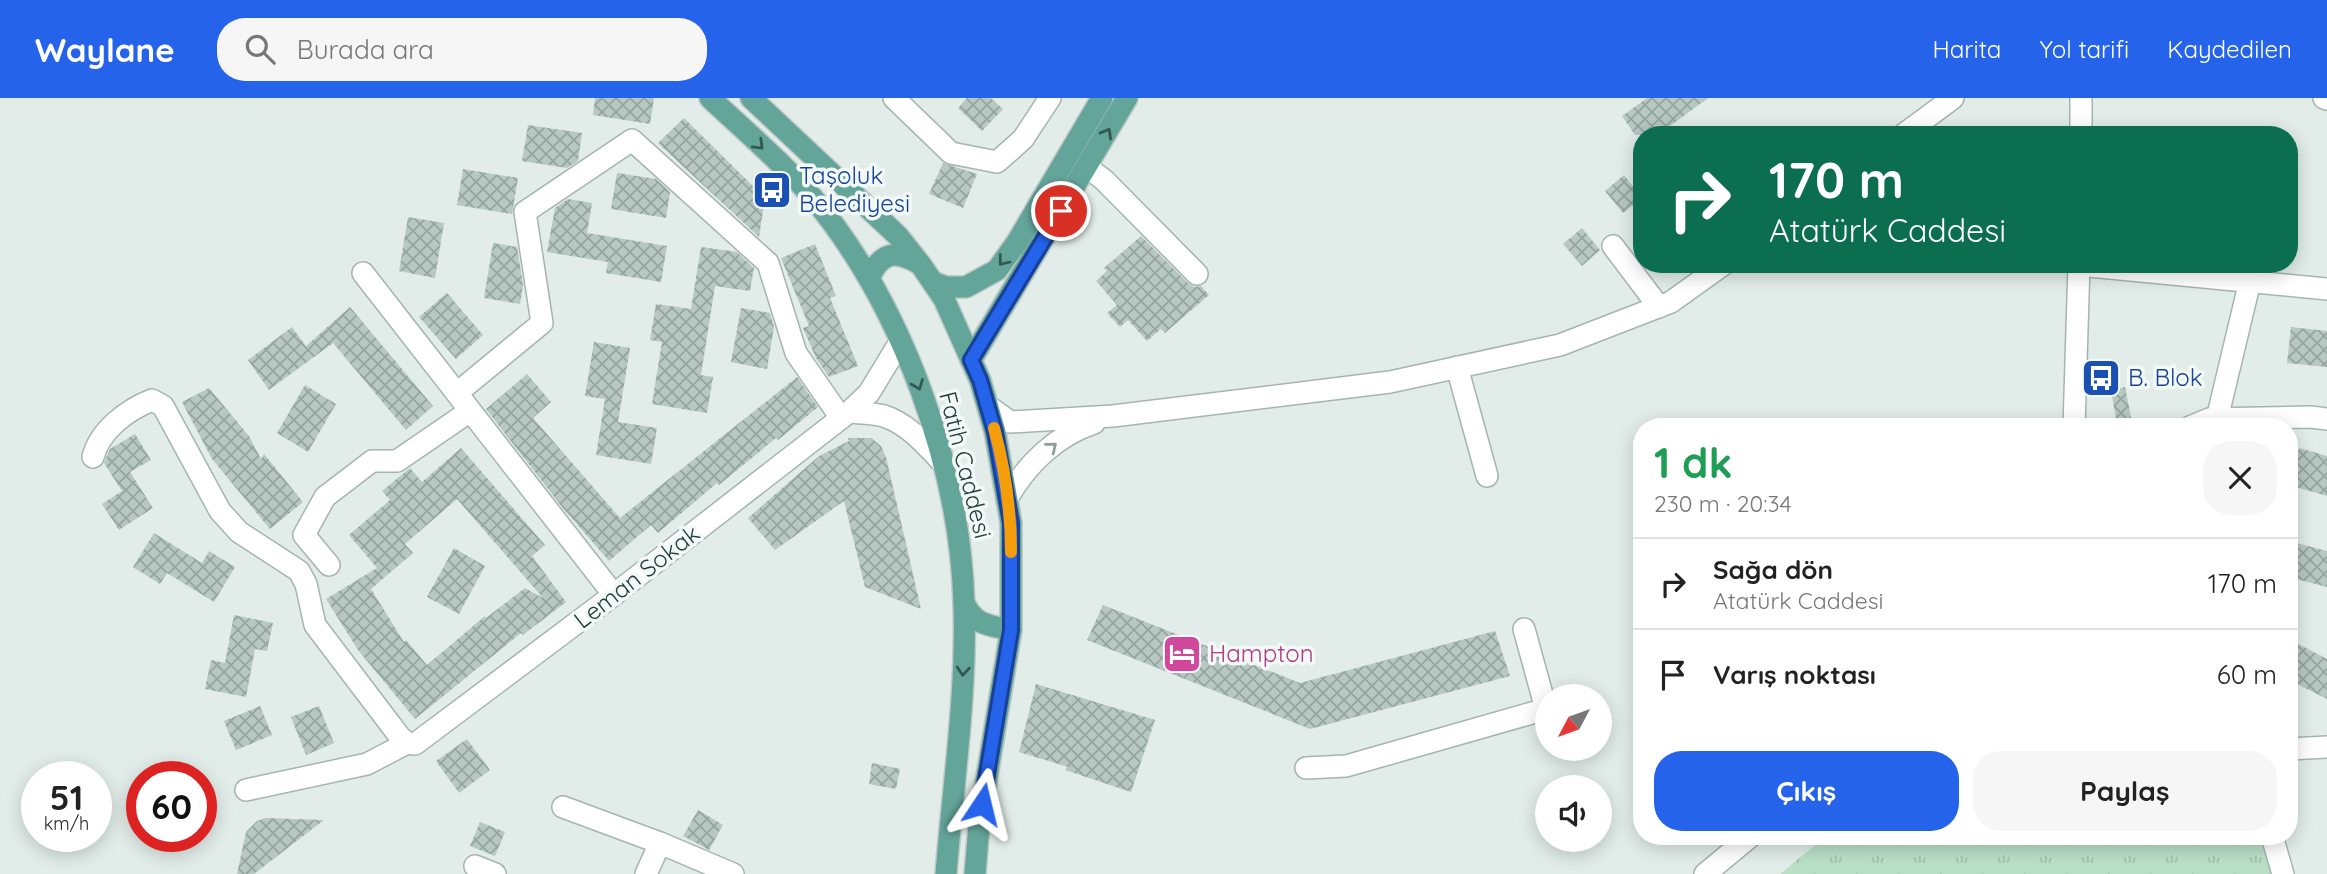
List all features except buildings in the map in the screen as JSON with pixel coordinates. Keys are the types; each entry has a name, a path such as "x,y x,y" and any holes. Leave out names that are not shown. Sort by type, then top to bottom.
{"main road":[{"name":"Fatih Caddesi","path":"710,98 811,196 869,278 900,342 933,424 960,547 964,603 964,655 946,874"},
{"path":"751,98 898,236 927,273 944,299 988,406 1003,465 1011,523 1011,630 979,825 975,873"},
{"path":"869,278 880,260 890,255 903,255 946,287 966,287 997,270 1017,242 1102,98"},
{"path":"971,360 1127,98"},
{"path":"964,603 971,617 986,625 1011,630"}],"street":[{"path":"894,98 951,153 997,162 1023,139 1050,98"},
{"path":"1915,126 1953,98"},
{"path":"2081,98 2081,126"},
{"path":"457,393 542,323 525,212 632,140 768,263 796,353 845,415 883,416 898,423 915,434 942,462"},
{"path":"1087,167 1104,180 1197,274"},
{"path":"1613,246 1633,273"},
{"path":"363,273 614,595"},
{"path":"1633,273 1659,307"},
{"path":"988,406 1010,422 1113,416 1390,382 1560,345 1671,302 1711,273"},
{"path":"2074,418 2079,273"},
{"path":"2164,273 2327,289"},
{"path":"2217,418 2250,281"},
{"name":"Leman Sokak","path":"246,790 367,764 415,742 614,595 845,415 869,393 900,342"},
{"path":"1457,367 1487,477"},
{"path":"93,457 95,448 123,415 152,400 163,406 220,511 239,532 299,571 306,584 315,625 400,737 415,742"},
{"path":"330,565 304,535 325,497 372,461 397,461 470,411"},
{"path":"1008,497 1026,469 1064,437 1086,425 1113,416"},
{"path":"2264,418 2327,419"},
{"path":"1306,768 1346,766 1546,709 1524,629"},
{"path":"2298,749 2327,747"},
{"path":"563,807 733,874"},
{"path":"646,874 660,843"},
{"path":"1705,874 1740,845"},
{"path":"2275,845 2283,874"}],"green space":[{"path":"1815,845 2268,845 2279,874 1780,874"}],"slow traffic":[{"path":"994,428 1008,497 1011,552"}],"place":[{"name":"Taşoluk Belediyesi","path":"772,190"},
{"name":"B. Blok","path":"2101,378"},
{"name":"Hampton","path":"1182,654"}],"route":[{"path":"982,804 1011,630 1011,523 1003,465 995,432 980,380 971,360 1061,211"}]}
